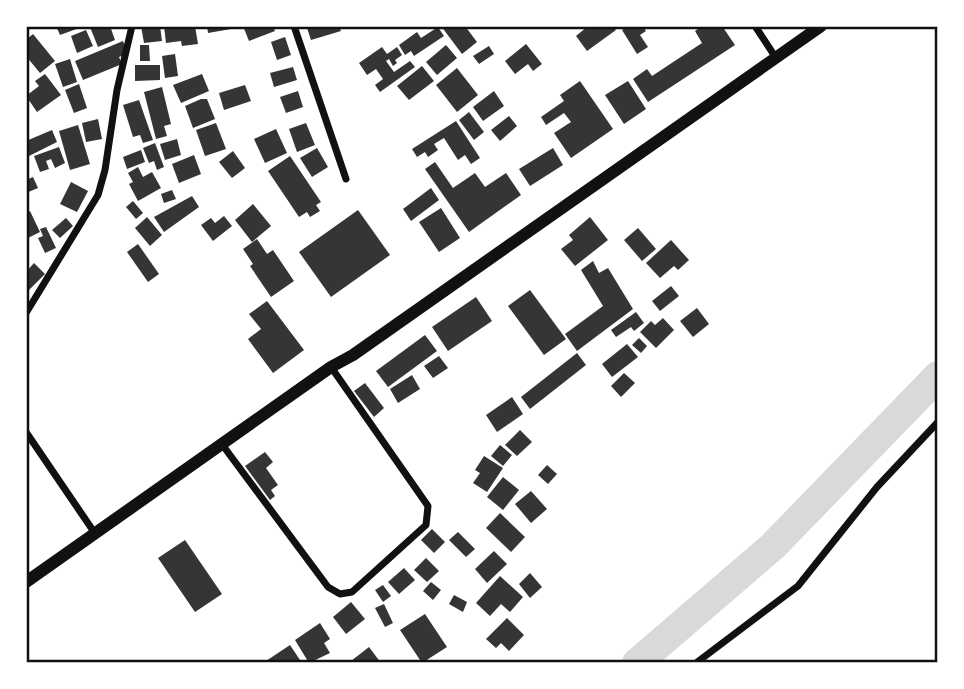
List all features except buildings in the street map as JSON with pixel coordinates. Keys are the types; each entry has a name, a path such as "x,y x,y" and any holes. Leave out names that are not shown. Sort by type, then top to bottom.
{"main road":[{"path":"28,583 94,532 331,367 353,355 821,26"}],"street":[{"path":"26,313 98,195 132,26"},
{"path":"294,26 346,179"},
{"path":"755,26 776,58"},
{"path":"221,443 328,587 340,594 352,592 426,525 428,506 331,367"},
{"path":"696,663 797,586 877,487 938,422"},
{"path":"26,432 94,532"}],"waterway":[{"path":"637,663 773,546 938,376"}]}
